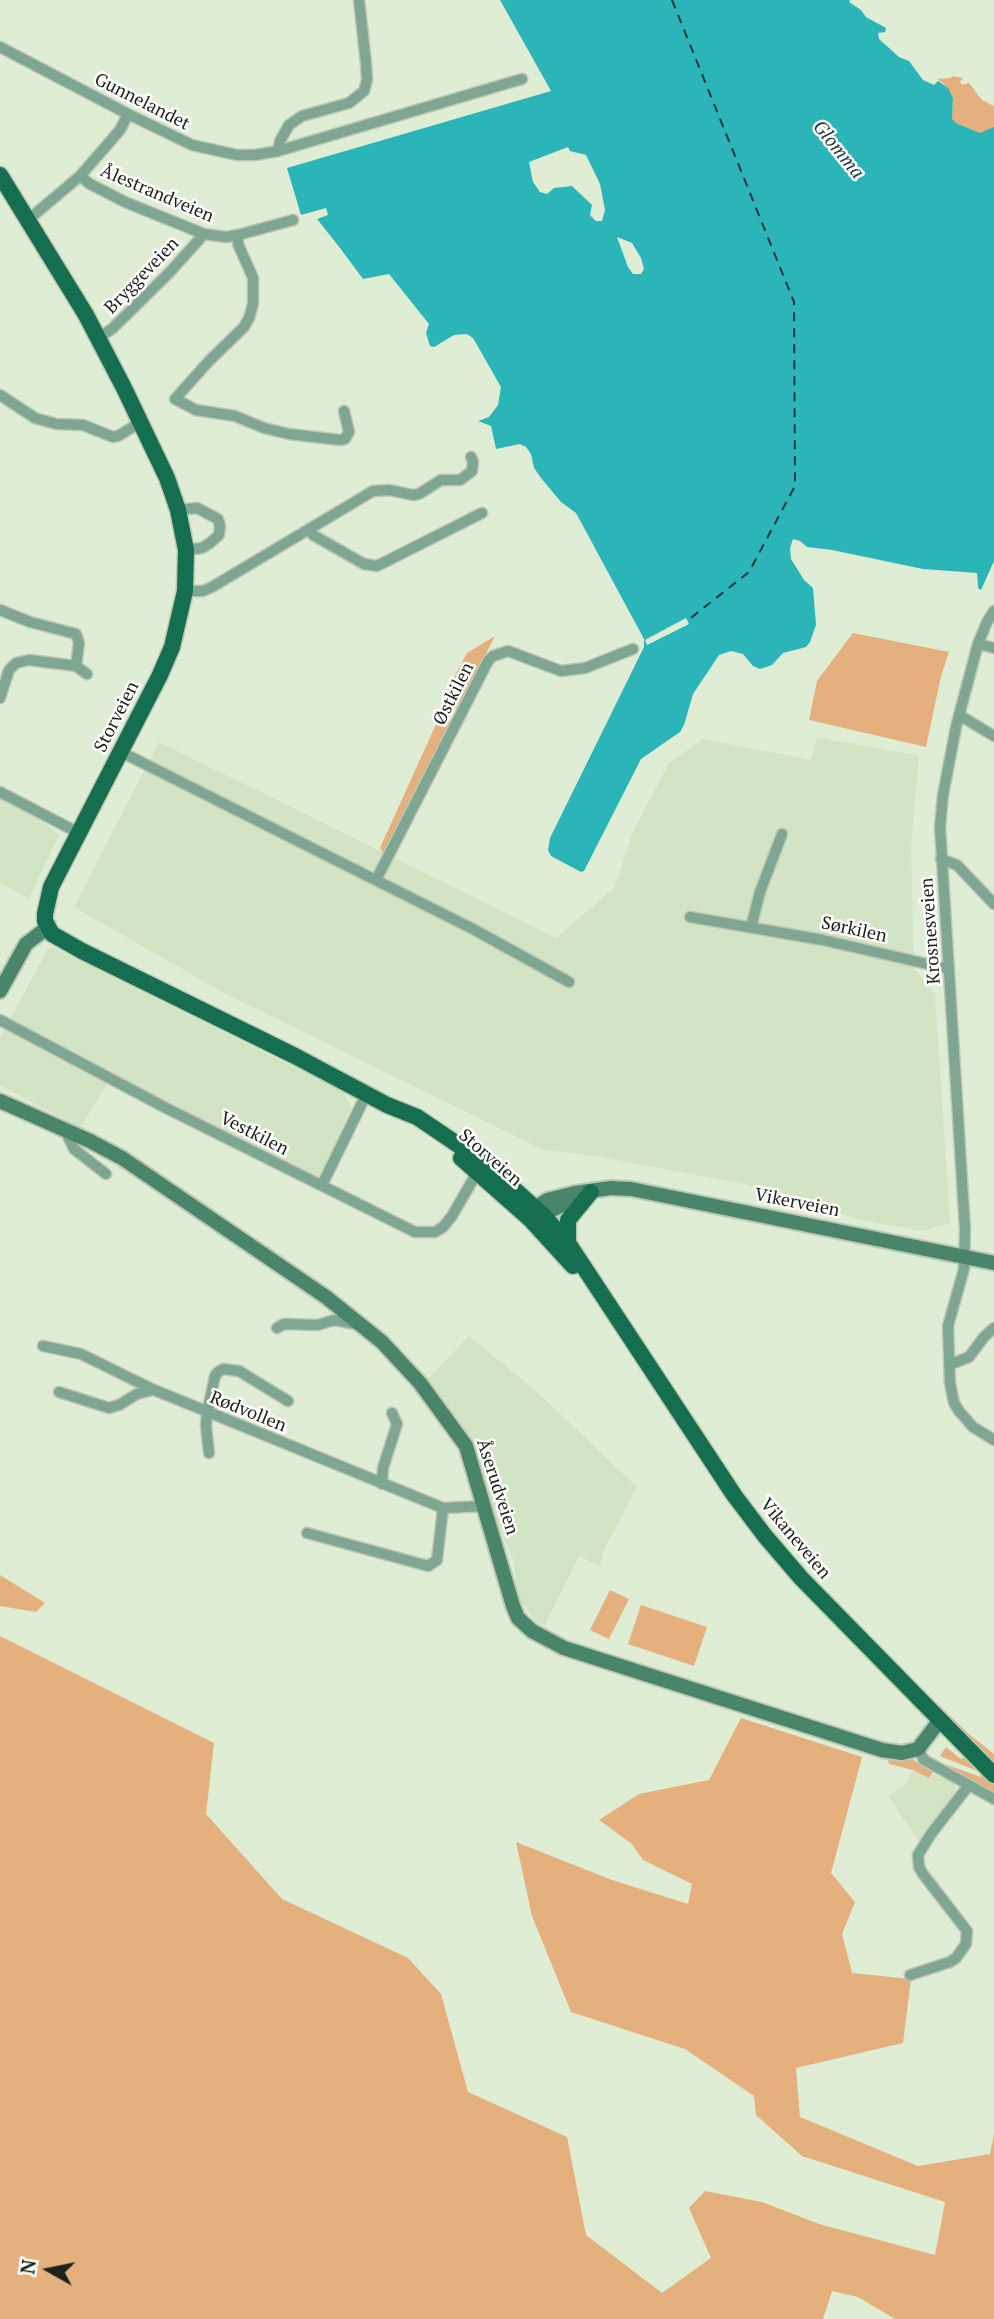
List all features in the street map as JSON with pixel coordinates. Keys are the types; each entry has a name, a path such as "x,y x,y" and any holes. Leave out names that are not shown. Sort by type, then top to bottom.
{"main road":[{"name":"Storveien","path":"0,175 99,337 167,478 178,510 186,550 185,591 172,647 47,898 45,914 48,927 52,934 82,951 367,1093 436,1138 536,1214"},
{"path":"568,1243 568,1220 591,1192"},
{"name":"Vikaneveien","path":"536,1214 568,1243 734,1495 765,1536 809,1586 994,1775"},
{"name":"Vikaneveien","path":"536,1214 592,1289 603,1298"}],"street":[{"path":"278,151 289,125 302,116 349,103 363,91 367,72 359,0"},
{"name":"Gunnelandet","path":"0,47 192,145 212,151 255,155 278,151 522,79"},
{"name":"Ålestrandveien","path":"28,220 80,176 120,130 128,114"},
{"name":"Ålestrandveien","path":"80,176 125,202 204,234 226,237 293,220"},
{"name":"Bryggeveien","path":"99,337 112,329 204,234"},
{"path":"238,235 238,244 253,278 253,304 249,317 244,327 175,399 195,410 235,416 264,428 340,440 345,439 349,432 344,411"},
{"path":"0,395 35,418 56,424 83,425 113,437 141,422"},
{"path":"185,591 203,591 212,587 373,491 389,490 413,495 441,480 460,481 472,471 471,457"},
{"path":"178,510 197,508 218,519 220,526 219,535 210,543 202,548 186,550"},
{"path":"309,529 313,536 364,564 377,566 482,513"},
{"path":"0,610 30,622 76,634 79,643 76,666"},
{"name":"Krosnesveien","path":"994,611 986,622 978,644 959,715 943,794 941,859 964,1195 965,1256 963,1275 948,1326 948,1366 951,1395 958,1411 973,1427 994,1440"},
{"path":"978,644 994,648"},
{"name":"Østkilen","path":"376,880 488,661 493,656 508,651 561,671 585,668 633,649"},
{"path":"0,698 9,670 16,663 29,660 76,666 87,674"},
{"path":"959,715 994,736"},
{"path":"121,752 528,957 569,982"},
{"path":"0,792 79,833"},
{"path":"751,927 782,834"},
{"path":"941,859 957,865 994,904"},
{"name":"Sørkilen","path":"690,917 860,947 949,969"},
{"path":"0,991 26,944 48,927"},
{"name":"Vestkilen","path":"0,1020 402,1228 424,1233 443,1227 457,1209 475,1176"},
{"path":"322,1185 367,1093"},
{"name":"Åserudveien","path":"0,1101 122,1158 326,1297 382,1342 420,1383 458,1434 471,1459 518,1618 532,1631 577,1652 866,1746 894,1752 918,1749"},
{"path":"65,1130 74,1149 106,1174"},
{"name":"Vikerveien","path":"536,1214 591,1192 611,1188 631,1189 994,1263"},
{"path":"277,1328 284,1324 318,1325 334,1320 363,1326"},
{"path":"948,1366 969,1357 994,1328"},
{"name":"Rødvollen","path":"43,1346 81,1354 207,1413 443,1508 485,1506"},
{"path":"209,1453 207,1413 215,1376 223,1369 239,1371 288,1401"},
{"path":"59,1392 109,1408 152,1389"},
{"path":"382,1484 383,1468 397,1424 392,1413"},
{"path":"307,1533 428,1566 437,1560 443,1508"},
{"path":"940,1720 918,1749 924,1760 994,1799"},
{"path":"909,1975 950,1962 966,1944 967,1930 923,1874 919,1867 918,1854 930,1834 969,1785"}],"shaded area":[{"path":"952,76 963,78 960,82 962,85 969,83 982,100 994,106 994,127 989,131 980,133 952,119 953,98 944,84 937,79"},
{"path":"853,633 949,652 941,676 926,747 809,720 817,681"},
{"path":"495,636 458,709 445,705 450,685 467,653"},
{"path":"442,711 452,724 384,854 380,848"},
{"path":"817,737 919,756 911,848 914,969 935,994 950,1223 921,1231 862,1220 749,1185 595,1156 544,1150 226,994 74,907 159,742 556,938 615,887 633,832 669,763 703,739 811,760"},
{"path":"0,797 35,815 59,835 29,898 0,883"},
{"path":"54,948 344,1092 351,1107 313,1188 108,1083 80,1128 0,1085 0,1038 48,949"},
{"path":"469,1336 535,1390 637,1487 603,1552 600,1566 579,1556 545,1625 537,1623 520,1601 514,1561 501,1533 473,1442 427,1380"},
{"path":"0,1575 45,1603 36,1612 0,1606"},
{"path":"610,1590 629,1599 609,1639 590,1630"},
{"path":"641,1605 707,1627 694,1666 628,1644"},
{"path":"0,1636 214,1743 206,1814 282,1899 408,1958 441,1994 468,2092 567,2137 586,2235 662,2293 711,2258 689,2208 705,2191 762,2202 819,2224 935,2255 945,2202 802,2156 756,2115 754,2096 685,2049 571,2012 532,1916 516,1842 612,1880 688,1904 692,1884 643,1860 632,1844 599,1820 639,1794 709,1780 741,1718 862,1757 831,1873 855,1902 842,1934 852,1973 911,1979 903,2043 796,2068 800,2117 918,2166 990,2154 994,2134 994,2319 895,2319 858,2297 832,2291 823,2319 0,2319"},
{"path":"915,1682 970,1735 994,1754 994,1765 913,1684"},
{"path":"946,1747 961,1759 977,1765 994,1782 994,1795 933,1760 981,1777 980,1772 940,1756"},
{"path":"888,1759 912,1759 933,1772 929,1778 913,1770 889,1764"},
{"path":"912,1771 931,1778 933,1774 955,1784 955,1795 920,1843 888,1796 906,1784"}],"water":[{"name":"Glomma","path":"500,0 850,0 866,17 886,28 885,32 878,33 879,39 899,57 909,61 923,80 934,85 938,81 948,88 953,98 952,119 956,123 980,133 994,127 994,561 981,590 978,588 977,573 923,569 807,547 793,539 791,559 804,580 813,588 816,625 810,642 806,647 783,653 772,665 760,669 753,666 743,654 731,651 719,655 693,694 680,732 641,759 584,871 581,872 551,856 548,850 550,838 644,647 644,639 576,513 561,502 541,478 526,447 520,444 496,449 491,426 478,421 489,417 498,405 501,387 473,338 467,334 454,335 434,347 430,346 426,333 429,324 389,274 363,279 317,219 328,215 326,208 301,215 287,168 551,91","holes":["568,147 570,151 586,155 600,184 605,210 602,221 596,221 590,215 592,205 572,186 554,188 547,194 540,192 533,182 529,162","617,237 632,243 641,258 644,269 641,274 633,274 628,267"]}],"pier":[{"path":"686,618 689,624 647,645 645,640"}],"ferry route":[{"path":"672,0 794,302 795,486 749,572 687,621"}]}
